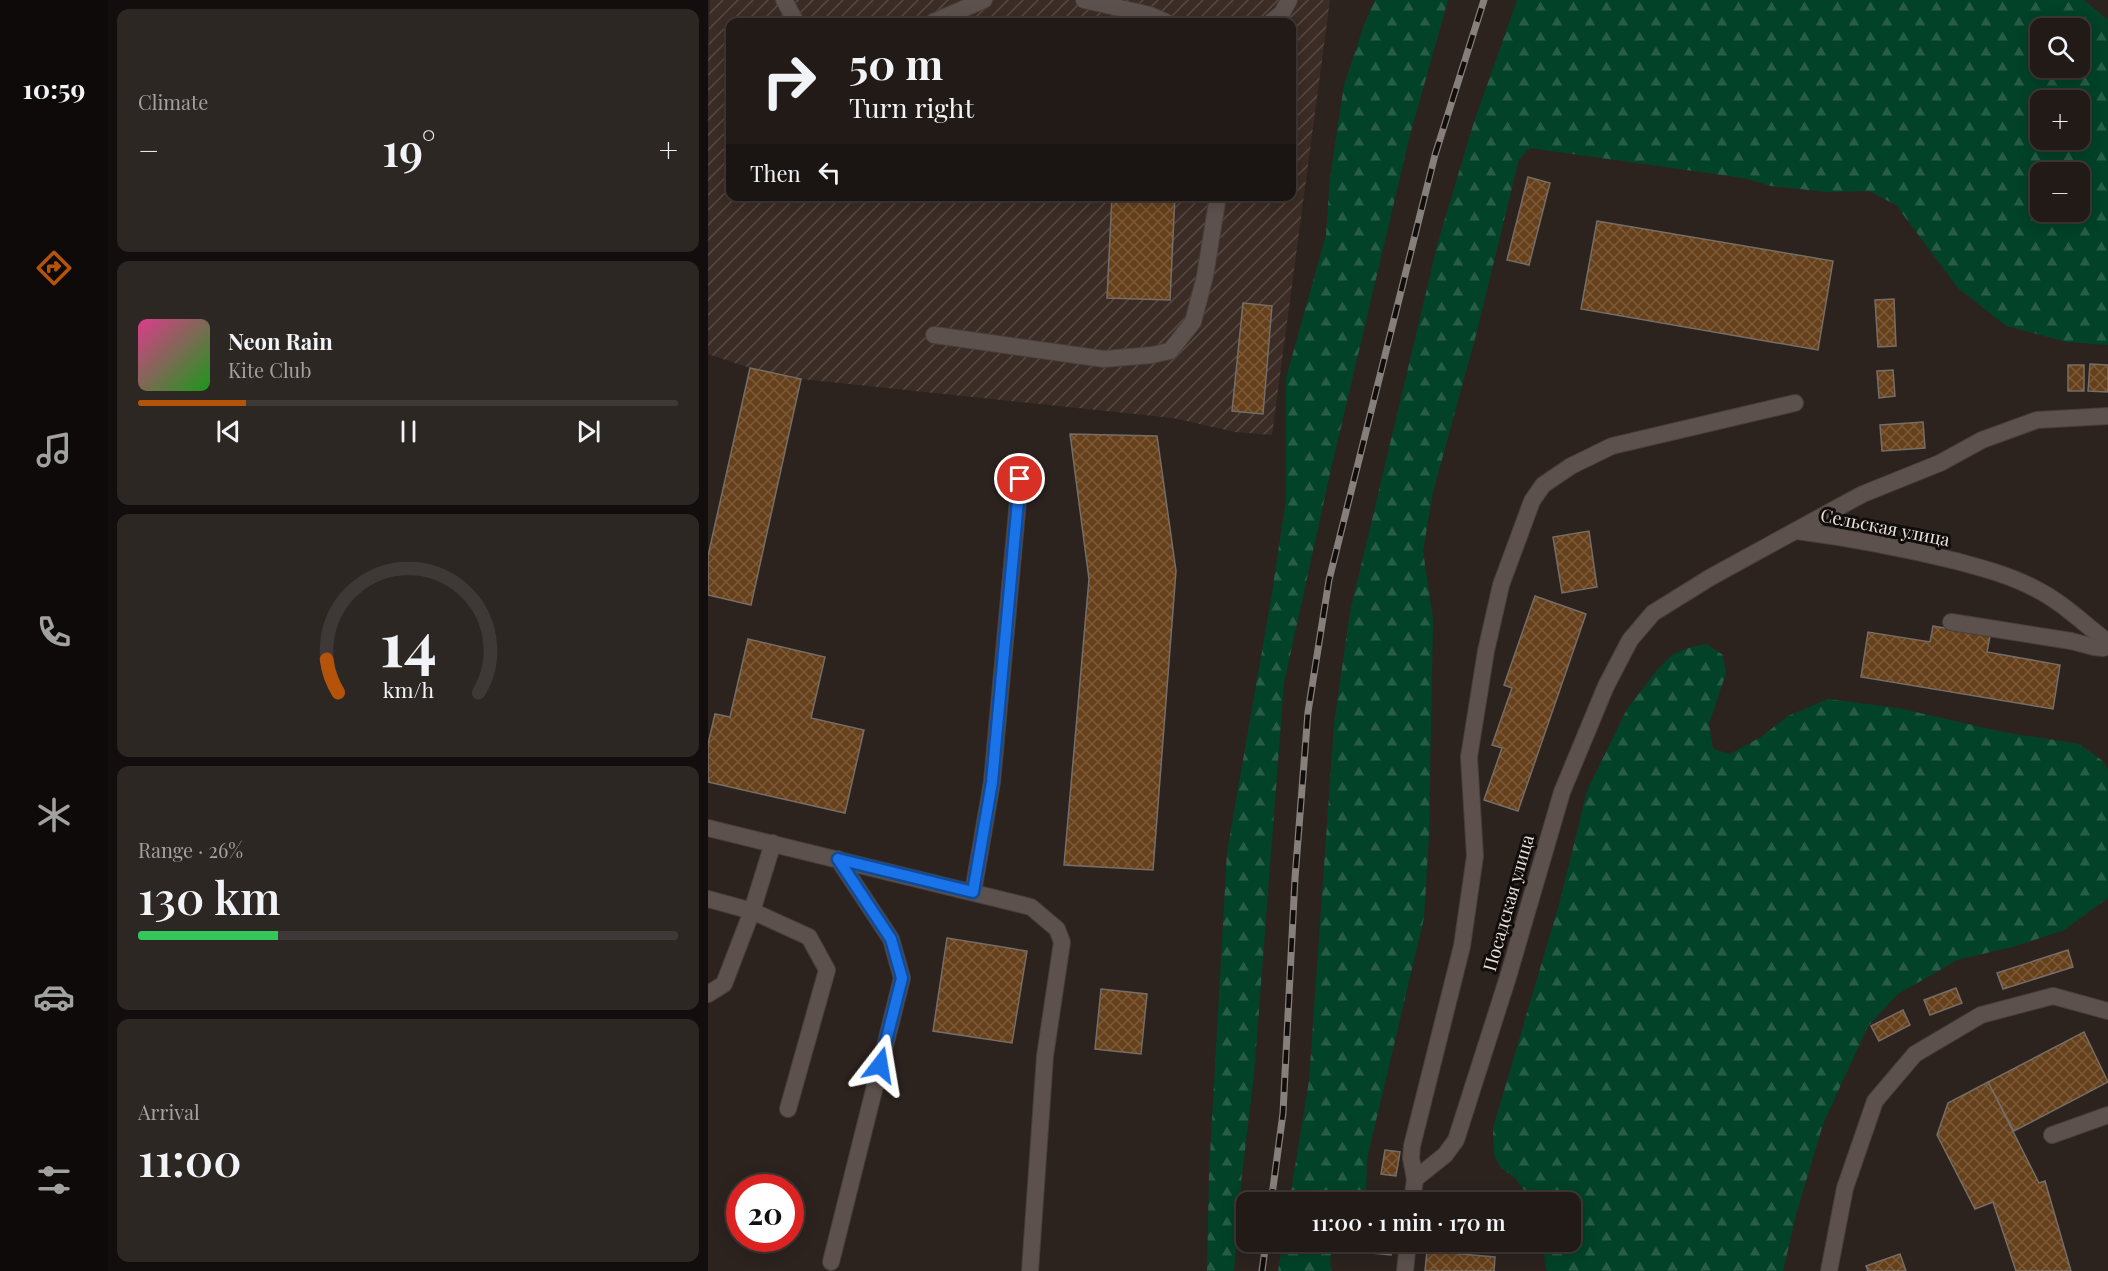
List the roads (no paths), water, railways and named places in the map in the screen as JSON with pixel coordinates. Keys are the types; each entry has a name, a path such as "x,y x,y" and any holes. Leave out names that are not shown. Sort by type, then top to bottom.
{"street":[{"path":"784,0 794,18"},
{"path":"942,18 984,0"},
{"path":"1084,0 1157,18"},
{"path":"1276,18 1282,13 1289,0"},
{"path":"934,334 1104,359 1152,355 1170,351 1193,322 1205,276 1217,201"},
{"path":"1413,1192 1415,1179 1411,1158 1412,1146 1462,946 1475,856 1469,757 1486,651 1501,585 1532,501 1544,485 1571,466 1612,446 1795,403"},
{"path":"1797,531 1863,494 1940,463 1982,441 2037,420 2108,416"},
{"path":"973,892 992,782 1020,479"},
{"name":"Сельская улица","path":"1653,613 1711,577 1797,531 1852,538 1909,549 2002,573 2035,588 2061,605 2108,644"},
{"name":"Посадская улица","path":"1415,1179 1445,1155 1456,1140 1508,977 1562,792 1606,686 1630,640 1653,613"},
{"path":"1951,622 2071,641 2094,647 2103,648 2108,644"},
{"path":"708,828 1031,907 1058,929 1062,942 1045,1056 1030,1271"},
{"path":"708,994 724,984 752,911 773,843"},
{"path":"831,1262 902,978 891,939 838,859"},
{"path":"708,899 752,911 809,937 827,970 788,1109"},
{"path":"1829,1271 1845,1188 1875,1101 1915,1054 1981,1015 2054,996 2108,1011"},
{"path":"2052,1135 2108,1115"},
{"path":"1405,1271 1407,1252"}],"railway":[{"path":"1272,1192 1283,1113 1295,878 1308,712 1329,580 1435,155 1484,0"},
{"path":"1262,1271 1265,1252"}]}
